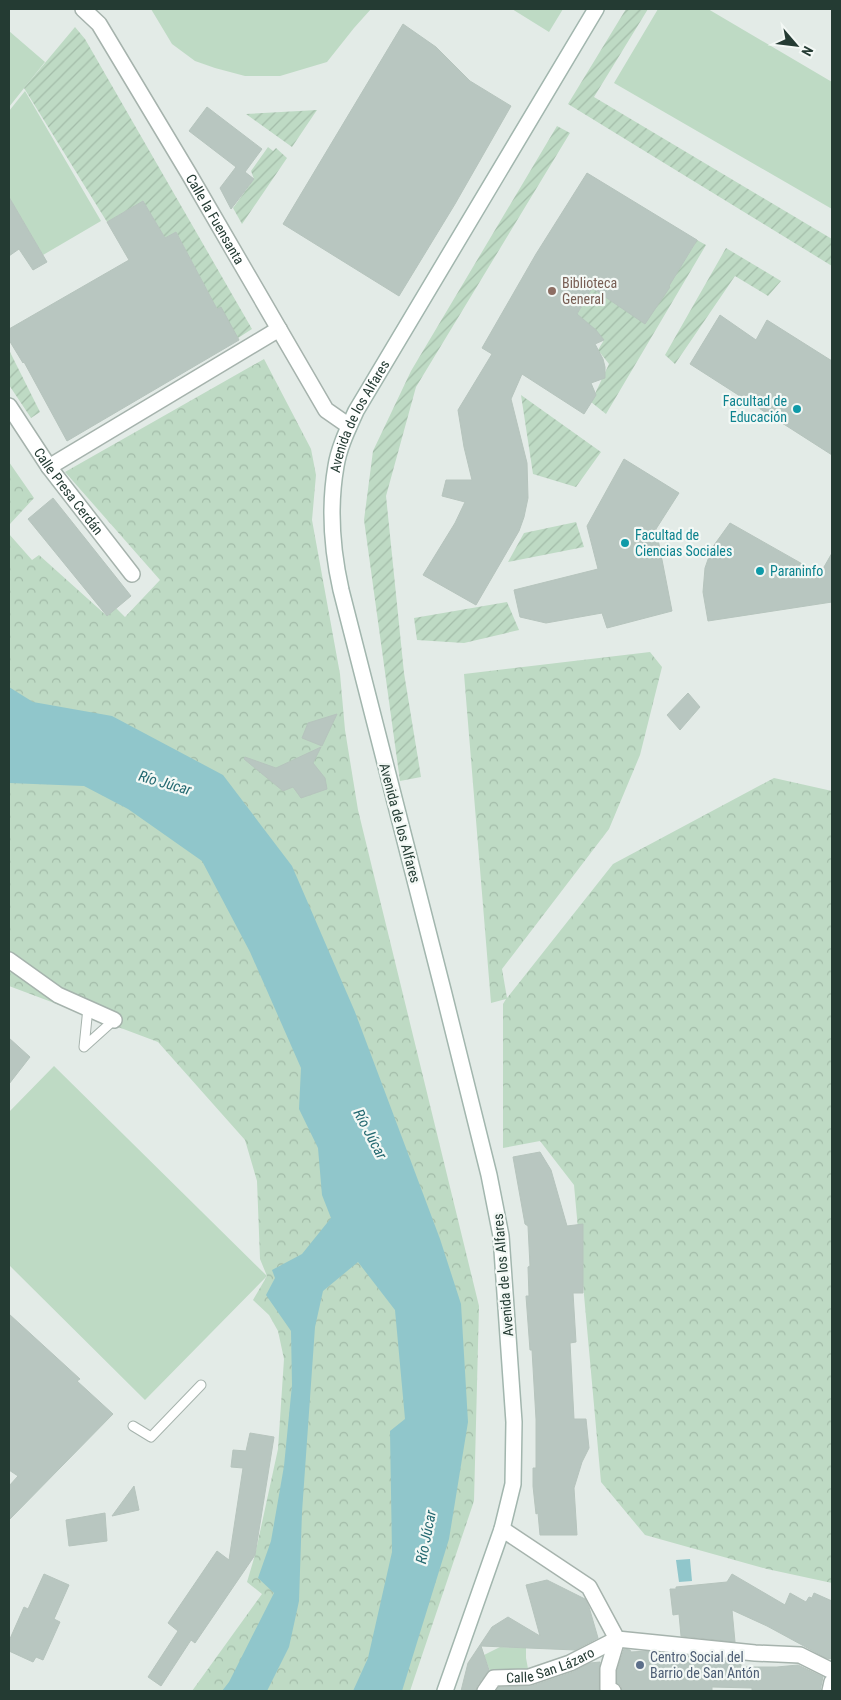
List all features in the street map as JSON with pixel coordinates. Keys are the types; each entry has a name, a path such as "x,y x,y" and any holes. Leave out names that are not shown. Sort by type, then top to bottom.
{"street":[{"name":"Calle la Fuensanta","path":"83,9 99,24 189,174 326,410 349,426"},
{"name":"Avenida de los Alfares","path":"445,1691 510,1503 514,1466 514,1422 501,1236 489,1175 444,990 336,567 333,543 333,485 338,456 349,426 374,379 596,9"},
{"path":"49,467 279,330"},
{"name":"Calle Presa Cerdán","path":"9,406 49,467 132,574"},
{"path":"9,960 58,995 114,1020"},
{"path":"502,1529 589,1587 617,1639 755,1653 800,1655 832,1672"},
{"name":"Calle San Lázaro","path":"485,1691 494,1678 529,1677 570,1664 617,1639"},
{"name":"Calle San Lázaro","path":"613,1691 608,1689 608,1669 617,1639"},
{"path":"830,1691 832,1682"}],"lane":[{"path":"88,1008 84,1047 114,1020"},
{"path":"133,1426 151,1437 201,1384"}],"green space":[{"path":"151,9 371,9 327,62 280,76 245,76 195,61 172,44"},
{"path":"512,9 563,9 549,32"},
{"path":"626,9 648,9 594,97 832,239 832,266 568,104"},
{"path":"658,9 708,9 832,82 832,209 614,83"},
{"path":"75,27 85,39 252,329 238,338 217,309 176,232 165,238 143,201 107,222 24,88"},
{"path":"9,31 45,62 9,107"},
{"path":"25,91 101,221 43,255 9,197 9,111"},
{"path":"317,110 292,147 246,114"},
{"path":"557,126 570,133 416,387 386,496 404,673 421,777 400,781 364,520 373,451 411,371"},
{"path":"268,147 273,151 276,148 287,158 242,224 233,208 254,179 251,171"},
{"path":"697,240 706,245 606,414 591,402 609,364 598,350 604,340 576,316 592,288 645,323"},
{"path":"726,248 781,281 768,296 735,276 675,364 665,355"},
{"path":"9,350 40,412 31,418 9,385"},
{"path":"264,359 311,449 316,475 312,520 340,674 345,730 358,810 479,1306 474,1501 410,1691 192,1691 262,1594 247,1582 255,1555 278,1449 284,1359 278,1331 269,1315 253,1300 267,1276 260,1259 257,1181 245,1140 158,1042 9,986 9,534 32,560 39,555 107,616 116,608 125,617 160,580 65,472"},
{"path":"521,395 601,452 576,487 533,474"},
{"path":"9,462 34,498 9,525"},
{"path":"576,522 584,547 508,562 524,533"},
{"path":"507,602 519,630 464,643 417,640 414,618"},
{"path":"650,652 662,667 640,755 609,829 502,969 507,998 613,864 774,778 832,791 832,1583 767,1569 645,1535 601,1482 574,1185 540,1141 503,1148 503,1004 506,999 491,1003 464,674"},
{"path":"54,1066 267,1276 145,1400 9,1265 9,1112"},
{"path":"500,1647 526,1648 529,1674 491,1674 484,1655"}],"water":[{"name":"Río Júcar","path":"9,687 33,702 112,716 223,775 292,866 355,1012 440,1239 461,1304 468,1422 449,1539 402,1691 353,1691 368,1658 392,1552 390,1431 405,1419 395,1310 358,1262 323,1291 315,1327 302,1512 299,1601 289,1647 267,1691 222,1691 229,1682 274,1593 258,1578 271,1541 284,1466 292,1385 291,1331 266,1295 275,1278 272,1270 302,1254 331,1218 322,1195 318,1148 299,1109 301,1068 250,952 202,861 128,809 84,786 9,783"},
{"path":"690,1559 692,1581 679,1582 676,1560"}],"building":[{"path":"403,24 436,47 470,81 511,106 455,204 399,296 283,224"},
{"path":"207,107 262,149 245,172 254,179 231,209 220,188 236,167 189,131"},
{"name":"Biblioteca General","path":"587,173 697,240 670,287 645,324 592,288 577,314 596,330 604,340 595,344 603,359 605,378 591,383 596,395 584,414 522,374 511,399 527,463 528,498 519,531 476,605 423,575 455,523 465,502 442,496 446,480 472,480 458,410 492,354 482,348 536,254"},
{"path":"9,197 47,262 33,270 19,249 9,256"},
{"path":"143,201 165,238 176,232 217,309 221,307 239,340 67,441 24,362 9,340 9,329 129,260 107,222"},
{"name":"Facultad de Educación","path":"720,315 756,340 767,320 832,361 832,455 690,364"},
{"name":"Facultad de Ciencias Sociales","path":"624,459 679,493 656,529 672,611 607,628 602,613 546,623 520,617 514,590 598,569 587,526"},
{"path":"53,498 131,596 107,616 28,519"},
{"name":"Paraninfo","path":"730,523 820,574 832,553 832,602 708,621 703,592 705,568 712,548"},
{"path":"688,693 700,707 680,730 667,715"},
{"path":"337,714 322,746 302,738 308,723"},
{"path":"321,747 313,763 325,778 327,789 301,798 293,787 283,791 244,759 245,757 276,768"},
{"path":"9,1038 30,1057 9,1084"},
{"path":"540,1152 551,1170 567,1226 583,1224 583,1293 573,1293 576,1342 570,1343 574,1419 586,1419 589,1448 582,1462 574,1488 577,1535 540,1535 533,1486 533,1468 536,1468 536,1419 532,1350 530,1350 526,1296 529,1296 528,1267 530,1266 528,1226 525,1224 513,1157"},
{"path":"9,1314 80,1379 77,1381 113,1414 9,1520 9,1486 18,1476 9,1470"},
{"path":"250,1433 274,1437 255,1555 195,1643 191,1640 161,1686 148,1677 178,1631 168,1623 217,1551 229,1560 243,1468 231,1467 233,1450 246,1451"},
{"path":"134,1486 139,1510 112,1516"},
{"path":"105,1513 107,1541 69,1546 66,1520"},
{"path":"44,1574 69,1585 54,1619 60,1622 43,1660 36,1657 33,1662 9,1651 9,1641 24,1607 28,1609"},
{"path":"732,1574 785,1605 790,1593 806,1602 809,1597 812,1598 814,1593 832,1601 832,1659 826,1658 767,1626 732,1610 735,1642 681,1636 679,1614 673,1615 670,1589 727,1582"},
{"path":"547,1580 585,1599 598,1638 575,1650 481,1646 489,1670 477,1686 476,1691 461,1691 468,1663 492,1627 508,1617 540,1636 526,1585"},
{"path":"624,1649 631,1652 647,1651 737,1661 741,1662 741,1667 798,1665 823,1677 820,1691 752,1691 752,1688 712,1687 712,1691 622,1691 621,1686 617,1683 617,1670"},
{"path":"600,1662 599,1691 496,1691 499,1687 532,1686 573,1672 590,1663"}],"place":[{"name":"Biblioteca General","path":"552,291"},
{"name":"Facultad de Educación","path":"797,409"},
{"name":"Facultad de Ciencias Sociales","path":"625,543"},
{"name":"Paraninfo","path":"760,571"},
{"name":"Centro Social del Barrio de San Antón","path":"640,1665"}]}
